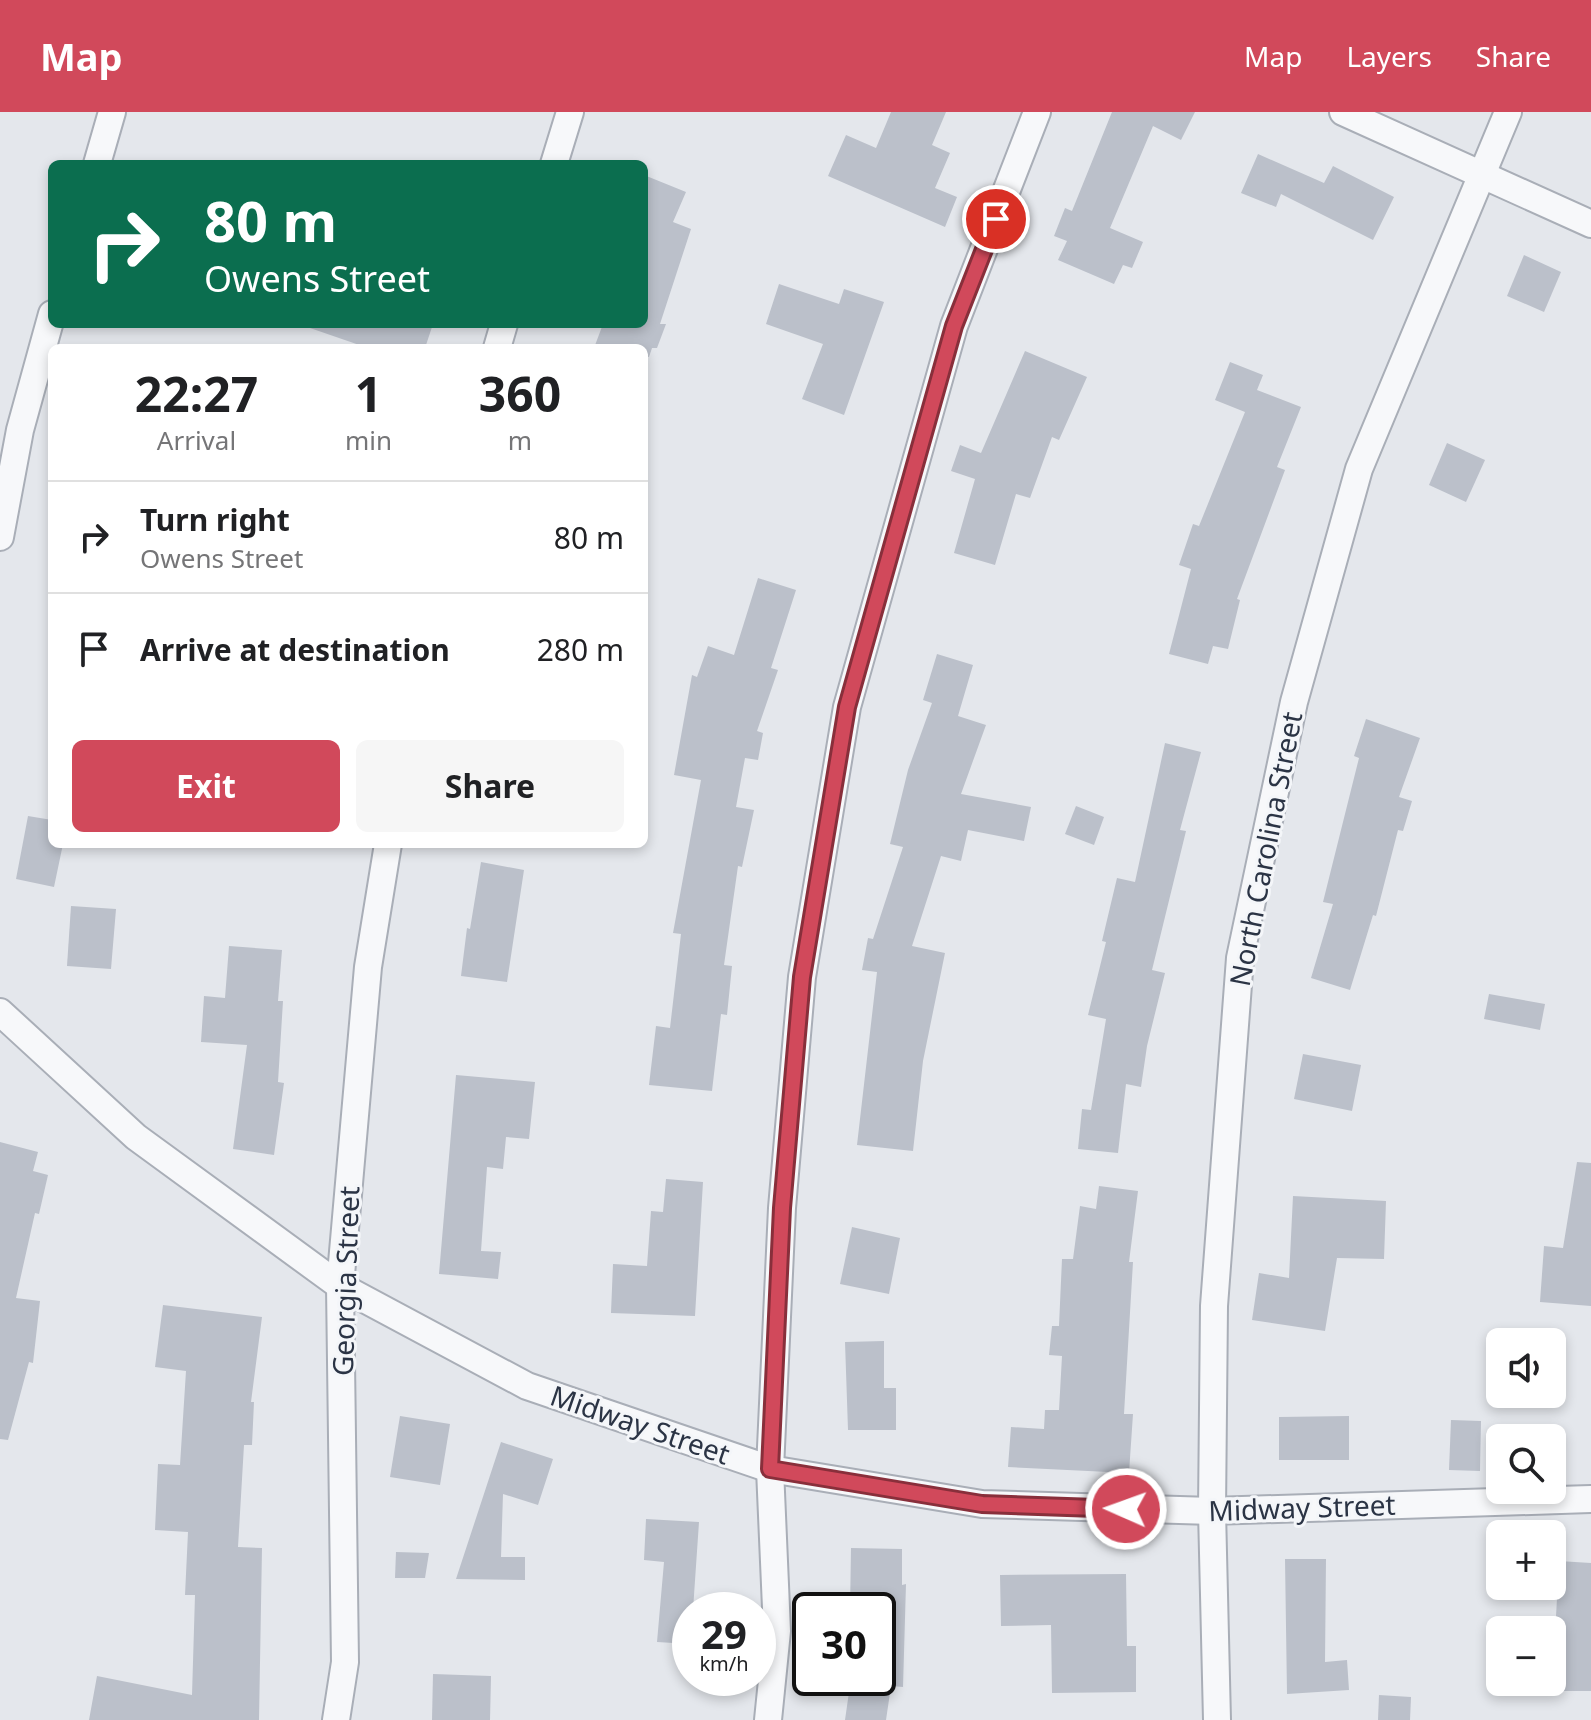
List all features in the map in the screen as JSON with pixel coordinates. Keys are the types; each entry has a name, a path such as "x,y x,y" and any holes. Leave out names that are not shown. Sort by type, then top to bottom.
{"street":[{"path":"98,160 112,112"},
{"path":"555,160 570,112"},
{"path":"768,1720 777,1631 770,1469 782,1208 802,977 847,707 954,326 1037,112"},
{"path":"1343,112 1591,224"},
{"name":"North Carolina Street","path":"1217,1720 1212,1511 1214,1306 1240,958 1294,702 1359,469 1508,112"},
{"path":"0,537 20,430 48,328"},
{"name":"Georgia Street","path":"336,1720 345,1662 340,1286 368,967 387,848"},
{"name":"Midway Street","path":"0,1012 136,1137 340,1286 527,1386 770,1469 982,1504 1212,1511 1591,1499"}],"building":[{"path":"891,112 946,112 932,145 950,153 935,188 957,197 945,227 828,176 846,135 876,148"},
{"path":"1112,112 1195,112 1181,140 1153,126 1110,228 1143,242 1132,268 1123,265 1114,284 1058,260 1067,241 1054,236 1065,208 1072,211"},
{"path":"1258,154 1324,183 1333,166 1394,197 1373,240 1281,194 1276,207 1241,193"},
{"path":"648,177 686,192 673,222 691,229 660,324 666,324 657,348 652,348 649,357 648,344 596,344 602,328 648,328"},
{"path":"1524,255 1561,272 1544,312 1507,296"},
{"path":"779,284 839,304 844,289 884,302 844,415 802,399 823,344 766,324"},
{"path":"310,328 432,328 426,344 356,344"},
{"path":"1025,351 1087,377 1059,440 1052,437 1030,498 1016,494 995,565 954,553 975,479 951,471 960,445 981,453"},
{"path":"1230,362 1263,375 1257,390 1301,407 1277,467 1285,470 1237,599 1240,600 1228,649 1213,646 1208,664 1169,654 1191,569 1179,565 1193,524 1199,526 1245,412 1215,400"},
{"path":"1447,443 1485,460 1466,502 1429,485"},
{"path":"758,578 796,590 771,668 778,670 757,731 763,733 758,760 745,758 736,807 754,810 742,867 738,866 724,965 732,966 727,1015 721,1014 712,1091 649,1085 656,1026 670,1028 681,934 673,933 701,780 674,775 692,675 697,677 708,646 734,655"},
{"path":"937,654 973,665 958,716 986,725 961,794 1031,807 1024,841 968,830 961,861 941,856 912,946 945,953 923,1061 913,1151 857,1145 877,972 862,970 868,938 873,939 903,847 890,844 908,770 932,703 923,700"},
{"path":"1366,719 1420,738 1399,797 1412,801 1403,831 1398,830 1376,916 1373,915 1350,990 1311,978 1333,904 1323,902 1359,758 1354,756"},
{"path":"1165,743 1201,752 1180,830 1186,831 1152,970 1165,973 1147,1046 1141,1087 1126,1084 1118,1153 1078,1149 1082,1109 1091,1110 1106,1019 1088,1015 1106,942 1102,941 1117,878 1135,882"},
{"path":"1076,806 1104,817 1094,845 1065,834"},
{"path":"28,816 48,819 48,848 62,848 54,887 16,879"},
{"path":"481,862 524,870 507,982 461,976"},
{"path":"71,906 116,909 111,969 67,966"},
{"path":"229,946 282,950 278,1001 283,1001 278,1082 284,1083 274,1155 233,1149 247,1045 201,1042 204,996 225,998"},
{"path":"1489,994 1545,1004 1540,1030 1484,1019"},
{"path":"1303,1054 1361,1065 1352,1111 1294,1099"},
{"path":"456,1075 535,1082 529,1139 506,1137 503,1169 487,1167 481,1251 501,1252 498,1279 439,1274"},
{"path":"0,1142 38,1152 33,1171 48,1175 39,1214 35,1213 16,1298 40,1301 33,1363 29,1362 8,1440 0,1439"},
{"path":"1577,1162 1591,1163 1591,1306 1540,1302 1544,1246 1563,1248"},
{"path":"666,1179 703,1182 695,1316 611,1313 613,1264 647,1266 651,1211 663,1212"},
{"path":"1099,1186 1138,1191 1129,1262 1133,1262 1124,1414 1133,1414 1129,1473 1008,1467 1011,1427 1044,1429 1045,1410 1059,1410 1062,1356 1049,1355 1052,1326 1059,1326 1062,1259 1073,1259 1080,1206 1096,1209"},
{"path":"1293,1196 1386,1201 1384,1259 1337,1258 1325,1331 1252,1320 1259,1273 1289,1278"},
{"path":"852,1227 900,1238 889,1294 840,1284"},
{"path":"163,1305 262,1317 251,1402 254,1402 252,1445 244,1445 238,1547 262,1548 259,1720 89,1720 97,1676 192,1695 195,1595 185,1595 188,1532 155,1530 158,1464 180,1465 186,1371 155,1367"},
{"path":"884,1341 884,1388 896,1388 896,1430 848,1430 845,1342"},
{"path":"400,1416 450,1424 440,1485 390,1477"},
{"path":"1349,1416 1349,1460 1279,1460 1279,1417"},
{"path":"1451,1420 1481,1421 1480,1471 1449,1470"},
{"path":"501,1442 553,1459 538,1505 503,1494 501,1557 525,1557 525,1580 456,1579"},
{"path":"646,1519 699,1522 694,1592 672,1592 672,1643 657,1642 664,1562 644,1560"},
{"path":"851,1548 902,1549 902,1585 906,1584 903,1687 896,1686 896,1592 850,1592"},
{"path":"396,1552 429,1553 425,1578 395,1578"},
{"path":"1285,1559 1326,1559 1325,1662 1347,1660 1349,1690 1287,1694"},
{"path":"1566,1561 1591,1563 1591,1691 1566,1691 1566,1616 1556,1616 1557,1600 1566,1600"},
{"path":"1126,1574 1127,1646 1136,1646 1136,1692 1052,1693 1051,1625 1001,1626 1000,1575"},
{"path":"433,1674 491,1676 490,1720 432,1720"},
{"path":"1379,1695 1411,1697 1410,1720 1378,1720"},
{"path":"848,1696 890,1696 886,1720 845,1720"}],"route":[{"path":"996,219 954,326 847,707 802,977 782,1208 770,1469 982,1504 1126,1509"}]}
